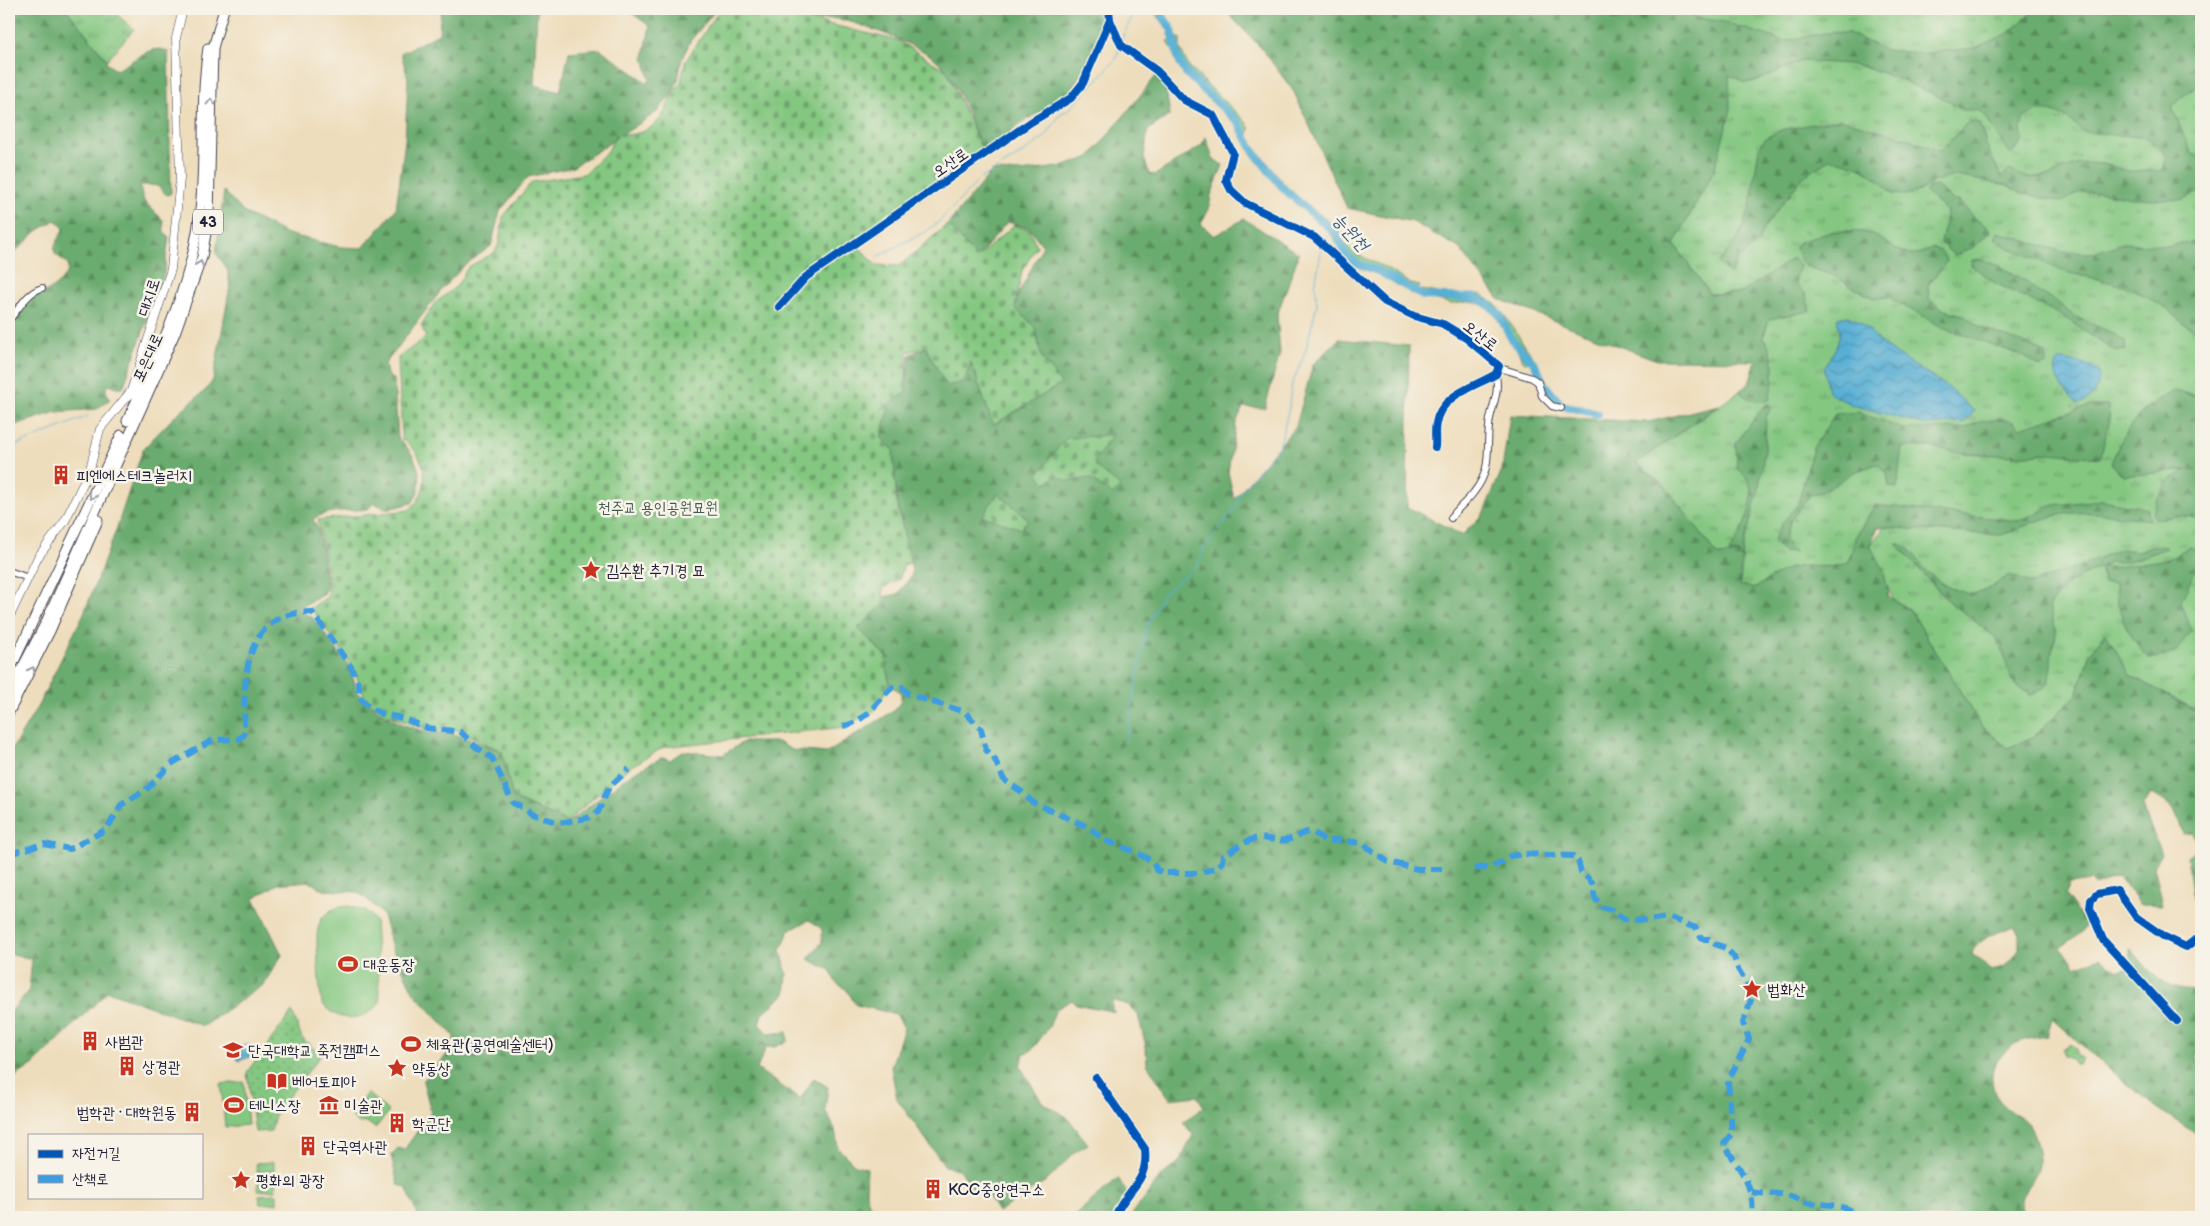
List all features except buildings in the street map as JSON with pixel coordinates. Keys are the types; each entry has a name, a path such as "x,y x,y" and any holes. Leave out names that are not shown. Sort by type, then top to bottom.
{"highway":[{"name":"포은대로","path":"9,672 150,373 181,294 196,235 203,174 202,109 204,76 222,9"},
{"name":"포은대로","path":"9,693 46,622 134,421 175,333 202,257 209,215 213,48 222,9"},
{"path":"128,397 135,392 150,373"},
{"path":"9,712 31,672 70,587 112,487 134,421"}],"main road":[{"name":"대지로","path":"9,618 38,557 64,521 90,470 100,429 128,397 172,269 180,178 176,38 183,9"}],"street":[{"name":"오산로","path":"1109,9 1110,20 1120,42 1157,71 1184,100 1214,115 1233,153 1226,180 1237,196 1314,237 1385,302 1414,316 1443,324 1466,338 1498,371 1532,378 1538,382 1542,396 1552,406 1561,408"},
{"name":"오산로","path":"779,307 806,277 1074,94 1083,83 1110,20"},
{"path":"9,320 23,300 42,288"},
{"name":"오산로","path":"1435,447 1436,423 1442,409 1457,394 1498,371"},
{"path":"1451,518 1461,504 1474,492 1488,466 1490,420 1498,389 1498,371"},
{"path":"9,571 28,578"},
{"path":"2177,1021 2103,940 2090,908 2091,900 2097,894 2116,890 2136,917 2176,942 2186,946 2192,944 2195,940 2201,940"},
{"path":"1096,1078 1145,1149 1147,1162 1140,1180 1116,1217"}],"green space":[{"path":"9,9 66,9 107,60 106,63 116,70 155,49 162,49 168,52 171,193 168,195 161,188 155,186 142,185 140,188 144,201 163,220 164,232 169,237 164,273 123,388 107,385 106,391 110,399 97,409 56,412 9,427 9,323 25,302 38,293 50,290 61,281 68,271 68,264 55,254 54,248 64,228 55,220 37,231 9,258"},
{"path":"66,9 110,9 134,29 107,60"},
{"path":"441,9 537,9 534,85 560,92 569,52 600,49 648,83 650,80 644,57 650,26 626,9 717,9 690,41 682,59 678,80 670,96 657,112 573,167 528,177 500,211 491,246 465,265 443,288 385,364 387,375 394,380 398,438 415,460 420,477 417,495 412,503 388,509 374,503 368,509 326,513 313,519 318,529 328,587 323,595 300,607 301,612 312,617 350,667 357,692 385,716 404,725 430,733 452,733 502,751 513,798 567,823 631,774 663,757 670,760 683,751 723,755 743,742 778,742 792,750 827,753 895,710 901,701 901,692 889,685 886,657 858,628 884,604 883,597 898,594 912,575 911,563 897,504 893,450 881,437 888,413 887,406 906,392 909,355 926,348 971,361 994,425 1061,384 1041,356 1034,326 1015,308 1017,297 1043,246 1029,228 1007,222 977,258 948,224 992,171 1021,172 1065,166 1090,157 1157,75 1165,84 1170,115 1148,130 1144,157 1149,174 1155,175 1201,146 1206,137 1213,159 1223,165 1211,195 1209,209 1201,224 1214,236 1244,219 1299,254 1277,315 1280,353 1265,408 1243,407 1236,423 1228,472 1234,499 1296,426 1313,364 1339,339 1409,346 1407,507 1462,535 1483,514 1502,470 1510,415 1648,422 1719,405 1636,463 1665,486 1718,556 1739,554 1729,552 1746,521 1751,498 1750,487 1746,477 1737,469 1736,443 1763,407 1769,403 1771,408 1766,417 1765,449 1759,488 1743,549 1740,585 1756,588 1774,576 1792,568 1833,566 1849,562 1855,538 1875,505 2018,521 2054,505 2102,500 2148,509 2149,520 2110,514 2070,513 2038,521 2001,535 1878,527 1870,546 1883,568 1889,597 1911,611 1982,727 2008,748 2033,737 2077,695 2090,653 2106,633 2130,675 2201,714 2201,904 2193,899 2187,857 2199,848 2193,833 2183,834 2173,810 2151,794 2142,807 2162,854 2154,866 2163,905 2140,904 2119,877 2095,886 2091,881 2070,884 2065,895 2087,924 2081,933 2060,948 2073,961 2075,967 2100,958 2118,970 2132,966 2130,948 2152,973 2168,985 2177,989 2201,990 2201,1047 2197,1053 2198,1063 2201,1066 2201,1136 2180,1124 2142,1096 2105,1066 2052,1018 2047,1036 2014,1044 1998,1060 1992,1073 1993,1086 1998,1099 2008,1110 2027,1123 2037,1145 2039,1167 2021,1200 2021,1207 2025,1217 1130,1217 1160,1177 1180,1161 1193,1135 1183,1122 1204,1107 1197,1096 1170,1099 1147,1064 1146,1047 1138,1015 1128,1005 1112,1000 1112,1010 1115,1012 1076,1004 1072,1000 1056,1009 1049,1027 1032,1050 1024,1054 1020,1066 1042,1102 1067,1117 1088,1144 1076,1151 1049,1179 998,1212 989,1197 970,1187 961,1170 945,1166 897,1099 891,1067 904,1028 896,1014 856,1005 846,989 836,983 830,970 808,959 822,942 822,929 809,920 789,931 781,950 787,975 785,994 762,1014 759,1024 768,1034 787,1032 788,1041 775,1047 766,1047 757,1069 800,1099 814,1078 828,1087 825,1110 835,1129 838,1148 855,1165 867,1168 866,1194 874,1217 414,1217 417,1214 406,1187 398,1185 391,1155 398,1148 404,1150 431,1112 423,1081 454,1047 454,1036 414,993 392,948 383,915 357,892 324,890 308,881 278,884 254,898 282,955 263,985 203,1026 108,991 34,1064 9,1081 9,1014 29,990 32,959 9,953 9,754 38,706 84,613 115,533 143,449 177,414 207,389 213,380 230,286 227,269 216,253 224,191 243,212 287,234 340,247 363,248 396,209 405,141 408,79 401,53 439,34","holes":["2014,926 2019,934 2019,950 2005,966 1991,971 1980,959 1972,955 1979,943 1995,933"]},
{"name":"천주교 용인공원묘원","path":"720,9 787,9 791,15 899,41 947,71 983,152 856,244 876,265 899,266 948,224 977,258 1014,225 1029,230 1037,246 1022,271 1015,308 1035,327 1041,356 1061,384 993,425 971,362 964,381 947,386 926,348 907,352 906,392 887,406 888,413 881,437 893,450 897,504 911,563 904,565 899,579 883,588 884,604 858,628 886,657 889,685 875,710 845,727 664,747 628,768 566,822 513,798 502,751 454,729 432,731 386,715 365,697 352,666 311,608 327,597 330,587 318,520 409,510 417,502 422,492 424,473 422,463 417,454 402,439 398,358 426,337 421,325 435,303 457,286 468,267 494,253 499,244 503,217 532,182 584,174 608,151 616,135 630,135 643,131 660,119 672,94 681,83 685,62"},
{"path":"793,9 1104,9 1105,16 1086,65 1066,99 1029,118 983,152 950,76 934,58 902,41 860,25 839,19 807,19 797,14"},
{"path":"1151,9 1158,9 1166,21 1159,9 1163,9 1175,33 1172,31 1172,34 1169,35 1168,28"},
{"path":"1224,9 1268,9 1296,13 1298,9 1691,9 1693,17 1725,22 1784,41 1824,33 1849,33 1885,50 1924,53 1975,48 2007,34 2036,9 2201,9 2201,84 2181,97 2172,107 2191,153 2198,157 2201,156 2201,191 2181,200 2132,198 2098,192 2080,192 2061,202 2020,193 2007,185 1955,176 1935,181 1919,191 1905,195 1892,194 1878,179 1857,166 1830,159 1803,177 1763,229 1758,243 1738,259 1730,275 1718,263 1737,240 1750,208 1759,148 1766,138 1781,130 1840,119 1904,137 1940,151 1969,121 1980,123 1986,144 2001,177 2009,170 2028,178 2050,176 2062,169 2084,163 2104,164 2128,171 2162,171 2167,157 2148,138 2083,132 2063,116 2045,111 2035,112 2024,118 2021,129 2023,141 2011,154 1995,133 1986,116 1978,110 1961,110 1951,102 1908,83 1869,68 1849,64 1802,61 1753,82 1744,82 1729,75 1730,113 1714,170 1674,244 1710,294 1741,293 1793,258 1800,266 1796,275 1796,285 1805,293 1810,311 1769,319 1763,337 1771,351 1773,367 1772,384 1769,400 1756,401 1739,391 1749,384 1756,361 1657,360 1613,344 1499,299 1459,248 1413,222 1347,208 1294,92 1263,50"},
{"path":"1644,9 2201,9 2201,713 2130,675 2105,634 2090,653 2077,695 2033,737 2008,748 1982,727 1911,611 1893,599 1870,546 1884,527 1902,528 1875,505 1855,538 1849,562 1833,566 1792,568 1774,576 1756,588 1740,585 1718,556 1636,463 1749,385 1775,300 1752,293 1710,294 1674,244 1714,170"},
{"path":"1931,9 1983,9 1971,14 1950,14"},
{"path":"1174,38 1180,38 1180,48 1189,67 1246,122 1250,129 1247,135 1234,117 1200,88 1186,72 1180,60"},
{"path":"1173,39 1179,60 1189,77 1184,72 1168,41"},
{"path":"1201,88 1230,114 1238,123 1243,131 1244,138 1235,120"},
{"path":"1262,156 1290,191 1338,229 1352,252 1382,266 1411,284 1420,286 1416,291 1355,264 1343,253 1331,234 1332,232 1344,253 1354,263 1392,278 1354,261 1346,253 1337,234 1285,189 1261,159"},
{"path":"1258,158 1284,190 1330,229 1329,232 1320,222 1283,192"},
{"path":"1937,186 1954,201 1959,201 1977,220 1988,227 1990,231 1970,249 1954,255 1941,243 1947,211 1925,192 1929,187"},
{"path":"1845,231 1871,234 1904,253 1917,254 1933,248 1941,251 1947,261 1928,285 1929,299 1944,310 1963,315 1980,327 2039,349 2046,354 2046,364 2041,367 2023,356 1942,327 1888,297 1874,298 1837,277 1803,265 1795,248 1799,242 1831,232"},
{"path":"1998,232 2063,252 2093,253 2124,243 2167,246 2201,240 2201,333 2182,323 2167,308 2134,290 2107,281 2069,273 2009,248 1995,238"},
{"path":"1981,259 1999,266 2026,281 2038,292 2053,299 2074,316 2114,334 2125,342 2126,350 2118,351 2109,348 2061,315 1995,283 1971,265 1972,260"},
{"path":"1422,290 1447,295 1481,294 1495,304 1505,316 1532,356 1530,359 1523,351 1506,324 1490,305 1471,297 1424,295 1420,293"},
{"path":"1423,296 1477,298 1488,304 1499,315 1512,340 1529,362 1525,363 1493,312 1479,303 1452,304"},
{"path":"2175,391 2201,396 2201,523 2196,519 2186,516 2156,519 2153,513 2157,499 2168,481 2187,470 2123,476 2111,463 2128,429 2143,411"},
{"path":"2090,406 2108,406 2110,420 2100,458 2050,453 2015,456 1962,453 1931,447 1902,447 1897,488 1889,487 1887,473 1877,464 1854,472 1823,491 1810,495 1790,521 1784,541 1795,552 1783,552 1773,541 1781,525 1798,504 1813,448 1835,414 1858,412 1903,429 1965,428 1982,421 1999,419 2013,422 2020,428"},
{"path":"1112,435 1094,462 1097,468 1120,486 1113,495 1089,478 1067,481 1057,476 1045,483 1038,474 1066,438"},
{"path":"997,493 1028,519 1022,529 983,516"},
{"path":"1896,543 1909,549 1924,568 1939,581 1960,591 1972,594 1987,590 2010,575 2031,583 2073,569 2120,549 2137,551 2161,545 2167,548 2127,562 2110,562 2101,567 2117,567 2169,559 2189,547 2201,552 2201,558 2181,601 2191,630 2175,653 2150,659 2136,643 2125,624 2118,604 2116,583 2104,583 2100,567 2069,583 2049,606 2055,625 2056,637 2052,651 2049,678 2044,688 2030,695 2012,682 2001,646 1995,637 1945,598"},
{"name":"대운동장","path":"349,906 368,912 375,921 380,1002 367,1014 351,1018 336,1015 322,1003 317,943 317,934 322,918 328,912 337,908"},
{"path":"292,1012 302,1038 321,1055 276,1112 271,1131 255,1132 247,1072"},
{"path":"2070,1044 2076,1048 2076,1055 2082,1059 2080,1064 2075,1064 2072,1059 2064,1056 2063,1049"},
{"name":"테니스장","path":"244,1082 248,1125 225,1127 221,1084"},
{"path":"367,1093 389,1112 375,1128 367,1122 359,1123 351,1116"},
{"path":"274,1162 274,1171 257,1172 256,1163"},
{"path":"1118,1178 1127,1193 1114,1217 1073,1217"},
{"path":"275,1181 276,1190 258,1191 258,1182"},
{"path":"277,1194 277,1203 260,1204 259,1195"}],"water":[{"path":"1849,316 1863,324 1884,346 1949,388 1974,411 1965,422 1926,425 1852,405 1830,393 1824,367 1836,348 1840,333 1837,318"},
{"path":"2064,360 2091,366 2098,370 2099,381 2095,391 2088,399 2078,404 2064,390 2057,378 2056,366 2059,361"},
{"path":"244,1045 250,1045 249,1048 253,1051 252,1056 239,1061 233,1055"}],"waterway":[{"path":"1121,40 1134,13 1138,9"},
{"name":"능원천","path":"1158,9 1172,30 1178,58 1186,73 1238,122 1252,149 1284,189 1336,234 1345,253 1354,262 1378,271 1423,296 1477,298 1488,304 1499,314 1512,340 1535,364 1544,384 1562,405 1598,414"},
{"path":"878,256 927,231 941,220 980,179 1020,155 1046,136 1061,113 1069,110 1116,59 1120,47"},
{"path":"1323,243 1332,231"},
{"path":"1126,742 1146,629 1162,595 1199,563 1204,547 1236,507 1240,493 1279,447 1289,408 1291,387 1305,353 1317,304 1315,285 1322,247"},
{"path":"9,448 88,416"}],"marked path":[{"path":"9,854 44,844 70,849 107,829 121,805 146,790 171,764 213,740 238,739 244,735 245,693 251,654 259,637 271,624 288,615 312,612 351,667 359,686 359,696 368,706 382,714 402,718 427,728 461,732 476,747 492,758 513,803 532,814 559,823 587,818 598,812 609,787 629,769"},
{"path":"843,726 865,716 893,687 902,687 908,694 965,712 981,729 986,750 993,756 1004,780 1022,792 1032,802 1088,827 1107,841 1152,861 1157,870 1164,873 1199,873 1216,868 1222,862 1223,856 1241,844 1256,838 1285,840 1309,832 1319,836 1326,842 1336,840 1362,843 1388,862 1418,869 1442,869"},
{"path":"1475,868 1487,868 1503,862 1510,856 1524,854 1573,856 1578,861 1581,872 1592,882 1595,898 1602,907 1612,910 1624,919 1648,920 1667,917 1696,928 1702,939 1709,939 1715,944 1726,948 1734,957 1738,969 1753,994 1743,1023 1749,1039 1728,1081 1732,1133 1724,1144 1749,1187 1753,1206 1752,1217"},
{"path":"1752,1192 1785,1195 1805,1202 1837,1206 1863,1217"}],"cycle path":[{"path":"1109,9 1110,20 1121,45 1157,71 1184,100 1213,115 1233,153 1226,180 1231,190 1245,203 1314,237 1385,302 1414,316 1443,324 1466,338 1499,366 1496,374 1460,392 1445,405 1439,413 1436,423 1435,447"},
{"path":"779,307 806,277 1031,122 1071,98 1083,83 1110,20"},
{"path":"2177,1021 2103,940 2090,908 2091,900 2097,894 2117,890 2136,917 2163,936 2186,947 2195,940 2201,940"},
{"path":"1096,1078 1145,1149 1145,1161 1140,1179 1124,1199 1115,1217"}],"place":[{"name":"피엔에스테크놀러지","path":"61,475"},
{"name":"김수환 추기경 묘","path":"591,570"},
{"name":"대운동장","path":"348,964"},
{"name":"법화산","path":"1752,989"},
{"name":"사범관","path":"90,1041"},
{"name":"체육관(공연예술센터)","path":"411,1044"},
{"name":"단국대학교 죽전캠퍼스","path":"233,1050"},
{"name":"상경관","path":"127,1066"},
{"name":"약동상","path":"397,1068"},
{"name":"베어토피아","path":"277,1081"},
{"name":"테니스장","path":"234,1105"},
{"name":"미술관","path":"329,1105"},
{"name":"법학관 · 대학원동","path":"192,1112"},
{"name":"학군단","path":"397,1123"},
{"name":"단국역사관","path":"308,1146"},
{"name":"평화의 광장","path":"241,1180"},
{"name":"KCC중앙연구소","path":"933,1189"}]}
